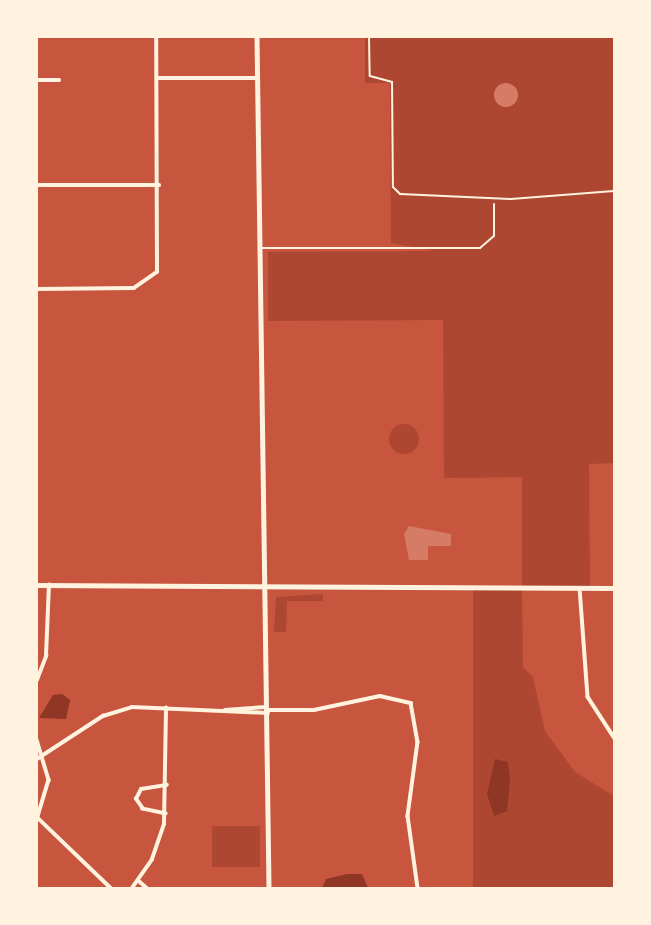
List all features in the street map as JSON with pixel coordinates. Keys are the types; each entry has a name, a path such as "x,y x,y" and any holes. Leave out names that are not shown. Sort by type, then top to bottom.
{"street":[{"path":"37,289 124,289 152,280 159,264 156,37"},
{"path":"257,37 267,587 269,888"},
{"path":"157,78 258,78"},
{"path":"37,80 59,80"},
{"path":"37,185 159,185"},
{"path":"37,585 614,588"},
{"path":"37,680 46,656 49,585"},
{"path":"580,588 588,697 614,737"},
{"path":"37,759 114,712 166,708 220,711 314,710 380,696 411,702 418,742 408,816 418,888"},
{"path":"132,888 145,871 166,814 166,708"},
{"path":"37,740 44,756 49,787 38,819 111,888"},
{"path":"166,814 143,809 136,799 141,789 167,785"},
{"path":"139,881 147,888"}],"lane":[{"path":"261,248 480,248 494,236 494,204"}],"path":[{"path":"369,37 370,76 392,82 397,191 512,199 614,191"}],"shaded area":[{"path":"365,37 614,37 614,463 589,464 590,588 522,588 523,667 533,677 545,731 575,772 614,796 614,888 473,888 473,587 522,587 522,477 444,478 443,320 268,321 268,252 435,251 391,243 390,83 365,83"},
{"path":"404,424 415,428 419,439 415,450 404,454 393,450 389,439 393,428"},
{"path":"323,594 323,601 287,601 286,632 274,632 276,597"},
{"path":"62,694 70,700 66,719 39,718 53,695"},
{"path":"495,759 508,762 510,781 507,811 494,816 487,794"},
{"path":"212,826 260,826 260,867 212,867"},
{"path":"362,874 368,888 322,888 326,879"}],"building":[{"path":"506,83 515,86 518,95 515,104 506,107 497,104 494,95 497,86"},
{"path":"409,526 451,534 451,546 428,546 428,560 409,560 404,534"}]}
